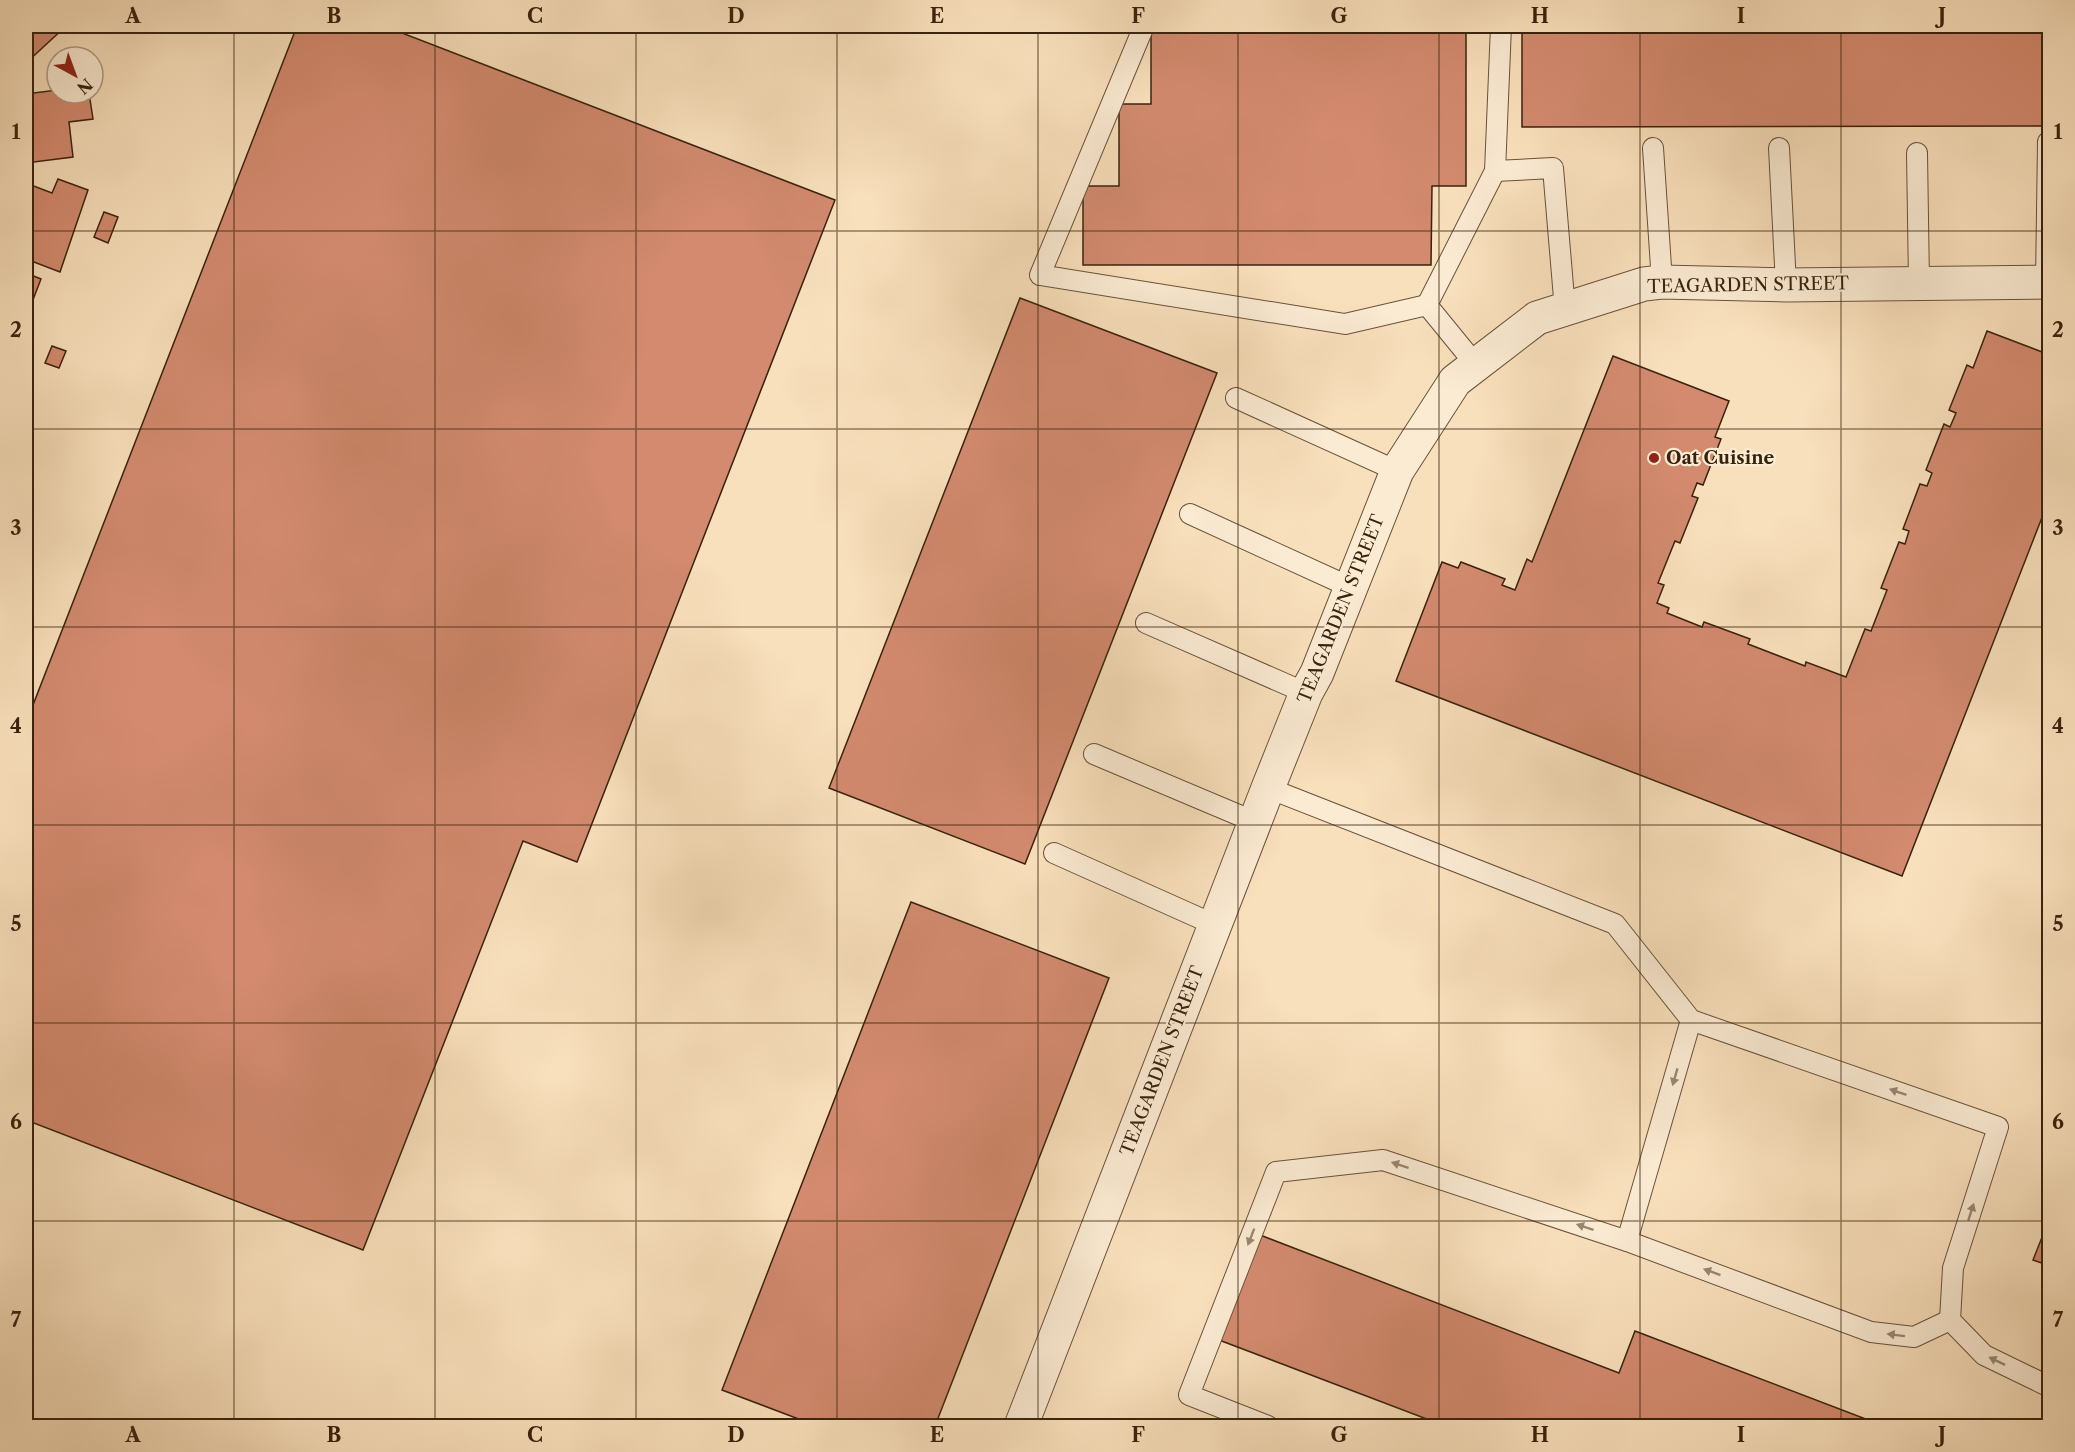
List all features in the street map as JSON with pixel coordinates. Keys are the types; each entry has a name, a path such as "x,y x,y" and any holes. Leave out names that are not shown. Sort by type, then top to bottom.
{"street":[{"name":"TEAGARDEN STREET","path":"1021,1426 1268,788 1306,693 1317,673 1397,471 1455,381 1537,318 1644,284 1662,282 1786,285 2048,282"}],"lane":[{"path":"1144,26 1040,275 1345,324 1427,305"},
{"path":"1427,305 1495,171 1501,26"},
{"path":"2048,142 2048,282"},
{"path":"1653,148 1662,282"},
{"path":"1779,148 1786,285"},
{"path":"1917,153 1919,283"},
{"path":"1495,171 1553,168 1565,310"},
{"path":"1427,305 1476,365"},
{"path":"1236,398 1397,471"},
{"path":"1190,514 1350,586"},
{"path":"1146,623 1306,693"},
{"path":"1094,754 1255,822"},
{"path":"1268,788 1615,924 1691,1020 1998,1127 1953,1268 1950,1320 1984,1355 2049,1387"},
{"path":"1054,853 1215,925"},
{"path":"1628,1241 1691,1020"},
{"path":"1268,1426 1189,1395 1276,1172 1383,1160 1628,1241 1871,1332 1914,1337 1950,1320"}],"building":[{"path":"26,26 66,26 45,45 26,63"},
{"path":"297,26 384,26 835,200 577,862 523,841 363,1250 26,1120 26,723"},
{"path":"1151,26 1466,26 1466,186 1432,186 1431,265 1083,265 1083,186 1119,186 1119,104 1151,104"},
{"path":"1522,26 2050,26 2050,126 1522,127"},
{"path":"45,92 45,105 91,105 93,119 69,122 73,157 26,163 26,94"},
{"path":"58,179 88,190 60,272 26,259 26,183 52,193"},
{"path":"104,212 118,217 108,243 94,237"},
{"path":"26,273 41,279 31,305 26,302"},
{"path":"1020,298 1217,373 1025,864 829,788"},
{"path":"1987,331 2050,355 2050,497 1902,876 1396,681 1442,562 1458,568 1461,562 1505,579 1502,585 1515,590 1527,559 1532,562 1613,356 1729,401 1715,437 1721,439 1703,485 1697,483 1692,496 1698,498 1680,543 1675,541 1658,583 1664,585 1657,603 1669,608 1667,613 1702,627 1704,622 1750,639 1748,644 1805,666 1806,662 1846,677 1865,629 1871,631 1887,590 1881,588 1899,542 1905,544 1909,531 1903,529 1920,484 1927,486 1932,473 1926,470 1944,424 1950,427 1956,413 1949,410 1967,365 1973,368"},
{"path":"52,346 66,351 59,368 45,363"},
{"path":"911,902 1109,978 935,1426 817,1426 722,1390"},
{"path":"2050,1217 2050,1266 2033,1260"},
{"path":"1260,1235 1619,1373 1635,1331 1884,1426 1445,1426 1219,1340"}],"place":[{"name":"Oat Cuisine","path":"1654,458"}]}
